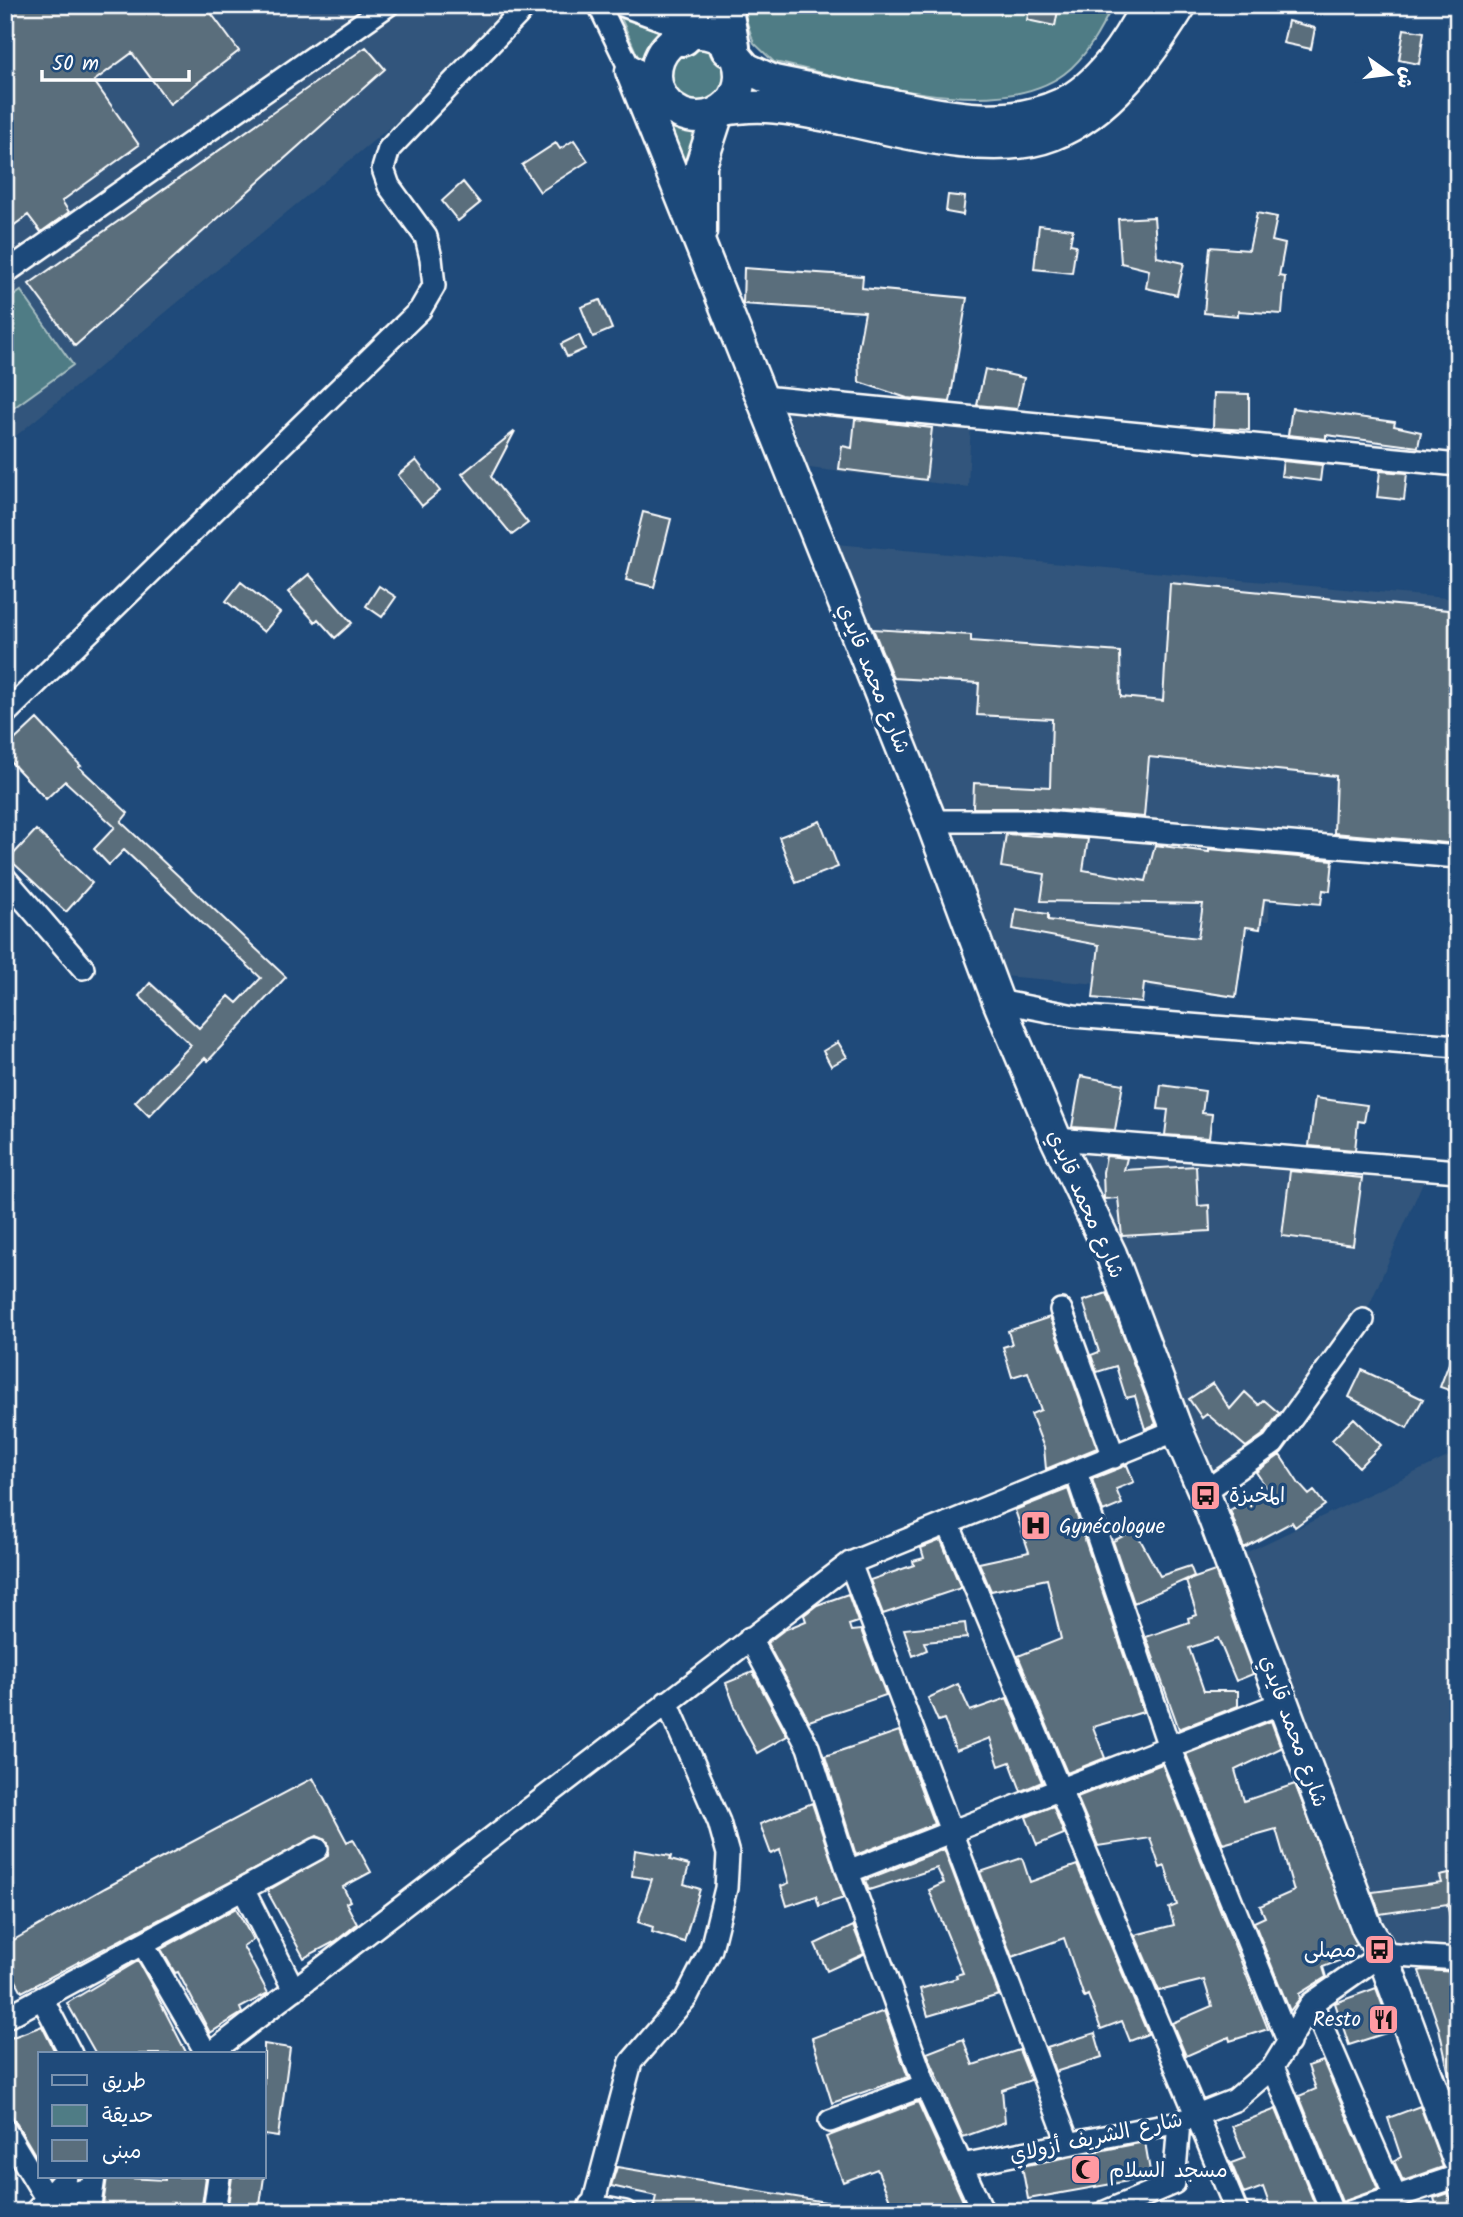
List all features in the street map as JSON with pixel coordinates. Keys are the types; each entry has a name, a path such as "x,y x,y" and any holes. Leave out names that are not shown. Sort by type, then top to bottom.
{"main road":[{"path":"707,30 747,68 774,81 963,120 1009,119 1062,104 1101,73 1131,34 1147,5"},
{"path":"707,30 665,50 653,87 694,118 746,105 782,107 935,139 977,143 1018,142 1051,136 1094,112 1157,44 1181,5"},
{"path":"702,253 701,165 720,112 737,92 740,68 707,30"},
{"name":"شارع محمد قايدي","path":"653,87 659,144 763,397 931,821 998,1001 1056,1139 1111,1254 1284,1702 1367,1928 1382,1954 1449,2110 1458,2159"}],"street":[{"path":"5,273 388,5"},
{"path":"5,714 420,310 434,286 431,258 426,237 388,186 383,169 389,149 527,5"},
{"path":"599,5 653,87"},
{"path":"622,5 707,30"},
{"path":"763,397 1458,465"},
{"path":"931,821 1032,821 1458,857"},
{"path":"5,878 83,968"},
{"path":"998,1001 1074,1016 1458,1046"},
{"path":"1056,1139 1458,1171"},
{"path":"1060,1310 1114,1457"},
{"path":"1204,1492 1273,1444 1363,1320"},
{"path":"143,1944 217,2052 850,1563 1177,1430"},
{"path":"1076,1472 1169,1747 1289,2043"},
{"path":"948,1524 1062,1791 1188,2119 1237,2212"},
{"path":"850,1563 1068,2142"},
{"path":"750,1638 808,1747 848,1872 925,2085 983,2212"},
{"path":"625,2212 591,2208 631,2062 686,1998 712,1949 726,1888 728,1854 719,1822 667,1702"},
{"path":"848,1872 951,1835 1284,1702"},
{"path":"5,2018 317,1849"},
{"path":"243,1889 294,1990"},
{"path":"1382,1954 1458,1959"},
{"name":"شارع الشريف أزولاي","path":"962,2165 1188,2119 1235,2100 1272,2067 1312,2003 1382,1954"},
{"path":"42,1998 70,2052"},
{"path":"1312,2003 1395,2196"},
{"path":"1272,2067 1332,2212"},
{"path":"830,2121 925,2085"},
{"path":"1105,2212 1174,2183 1188,2119"},
{"path":"5,2130 40,2205"},
{"path":"1350,2212 1458,2176"},
{"path":"40,2205 65,2178"},
{"path":"214,2212 219,2178"},
{"path":"40,2205 93,2183"},
{"path":"89,2212 93,2183"}],"shaded area":[{"path":"5,5 542,5 5,445"},
{"path":"783,401 971,421 968,487 809,468"},
{"path":"836,544 1458,599 1458,855 1271,835 1269,921 1198,921 1194,992 1002,976"},
{"path":"1068,1151 1423,1182 1345,1361 1201,1503"},
{"path":"1458,1452 1458,1957 1381,1951 1243,1554"}],"green space":[{"path":"741,5 1113,5 1086,51 1064,74 1035,89 1000,96 962,97 882,86 774,62 754,43"},
{"path":"621,18 659,31 641,64"},
{"path":"698,43 710,45 720,52 727,62 727,86 720,96 710,103 698,105 686,103 676,96 669,86 667,74 669,62 676,52 686,45"},
{"path":"663,123 682,131 701,129 688,193"},
{"path":"21,291 73,365 5,414 5,302"}],"building":[{"path":"5,5 205,5 239,51 170,104 132,53 94,81 139,145 62,201 69,212 41,232 28,215 5,232"},
{"path":"1030,5 1059,5 1055,26 1027,20"},
{"path":"1288,21 1315,28 1311,49 1283,43"},
{"path":"1404,29 1424,32 1419,64 1399,60"},
{"path":"366,47 385,69 75,346 29,284"},
{"path":"574,140 588,161 540,192 522,165 556,143 560,149"},
{"path":"463,182 480,203 458,221 442,201"},
{"path":"948,195 965,197 963,215 946,212"},
{"path":"1257,213 1277,217 1272,241 1285,244 1279,276 1285,277 1282,314 1238,311 1238,316 1204,313 1210,247 1249,250"},
{"path":"1154,217 1157,257 1184,263 1177,295 1146,288 1149,270 1121,263 1118,219"},
{"path":"1039,225 1073,229 1070,244 1076,245 1072,273 1034,269"},
{"path":"744,268 863,276 862,288 967,298 950,402 907,398 859,382 858,350 865,312 743,304"},
{"path":"600,300 612,329 593,337 581,307"},
{"path":"579,335 585,349 567,357 561,344"},
{"path":"985,369 1024,378 1017,409 977,405"},
{"path":"1214,393 1249,394 1249,430 1213,428"},
{"path":"1292,408 1395,422 1394,426 1421,432 1418,447 1326,435 1326,439 1288,435"},
{"path":"855,419 932,428 926,480 839,469 842,446 852,448"},
{"path":"515,431 491,477 528,523 512,535 462,474"},
{"path":"416,460 440,491 422,506 398,475"},
{"path":"1283,461 1322,465 1320,481 1281,476"},
{"path":"1380,471 1407,473 1404,500 1377,497"},
{"path":"643,512 671,519 654,587 626,580"},
{"path":"309,574 352,623 335,638 318,619 315,622 288,592"},
{"path":"241,582 280,613 264,632 226,601"},
{"path":"1170,583 1458,611 1458,844 1334,833 1336,776 1149,757 1144,817 1033,808 973,808 974,783 1050,787 1052,719 977,715 979,683 893,678 873,629 971,635 971,641 1120,652 1121,697 1163,701"},
{"path":"379,586 396,597 382,617 366,606"},
{"path":"37,719 81,766 79,767 128,813 121,822 286,977 208,1061 205,1058 149,1116 135,1102 191,1045 139,996 150,983 199,1028 229,996 237,1003 261,978 124,850 109,865 94,849 115,827 65,781 46,799 5,756 5,749"},
{"path":"820,821 838,867 796,883 779,837"},
{"path":"36,830 92,883 66,912 9,859"},
{"path":"1006,834 1088,839 1083,870 1146,881 1155,845 1209,852 1209,849 1333,860 1330,891 1323,890 1321,904 1264,899 1260,929 1246,927 1236,997 1144,983 1142,1003 1093,998 1099,945 1013,929 1016,909 1048,914 1048,920 1198,938 1203,904 1041,901 1045,874 1001,867"},
{"path":"838,1042 847,1057 831,1066 823,1051"},
{"path":"1081,1076 1123,1084 1115,1130 1072,1127"},
{"path":"1161,1085 1205,1091 1202,1113 1212,1114 1209,1138 1165,1135 1168,1110 1158,1109"},
{"path":"1315,1098 1367,1105 1364,1122 1358,1121 1355,1150 1309,1146"},
{"path":"1106,1156 1127,1158 1124,1170 1196,1166 1198,1206 1209,1205 1210,1231 1122,1236 1118,1198 1104,1199 1103,1172"},
{"path":"1290,1171 1362,1178 1353,1245 1282,1236"},
{"path":"1107,1293 1156,1424 1145,1429 1135,1396 1126,1398 1116,1366 1097,1372 1091,1355 1099,1352 1083,1301"},
{"path":"1050,1317 1097,1448 1046,1469 1044,1448 1031,1414 1041,1410 1028,1372 1012,1377 1003,1347 1012,1344 1008,1331"},
{"path":"1458,1345 1458,1393 1440,1387"},
{"path":"1362,1370 1423,1399 1407,1428 1349,1397"},
{"path":"1213,1383 1230,1409 1245,1392 1259,1405 1264,1400 1279,1413 1264,1434 1246,1447 1207,1414 1202,1418 1189,1399"},
{"path":"1354,1418 1381,1445 1359,1467 1332,1440"},
{"path":"1280,1455 1299,1484 1309,1495 1314,1491 1325,1505 1295,1527 1292,1522 1244,1548 1230,1510 1268,1490 1256,1472"},
{"path":"1127,1465 1134,1482 1116,1489 1122,1504 1103,1512 1092,1479"},
{"path":"1068,1489 1143,1712 1093,1727 1105,1758 1067,1773 1018,1656 1061,1639 1047,1579 991,1591 979,1563 1029,1552 1015,1510"},
{"path":"1135,1530 1160,1576 1190,1566 1194,1576 1134,1603 1113,1541"},
{"path":"941,1540 961,1588 883,1614 870,1580 914,1565 913,1561 924,1558 921,1548"},
{"path":"1215,1571 1253,1674 1236,1681 1218,1638 1189,1648 1204,1691 1238,1691 1238,1706 1179,1729 1146,1637 1189,1622 1188,1618 1197,1615 1186,1581"},
{"path":"848,1594 858,1622 849,1625 851,1631 861,1630 886,1695 809,1721 767,1643 784,1630 806,1621 804,1615 817,1605"},
{"path":"965,1623 967,1638 924,1642 927,1650 913,1656 904,1629"},
{"path":"753,1672 787,1736 757,1753 741,1723 726,1683"},
{"path":"958,1684 970,1711 1007,1698 1042,1782 1021,1791 1010,1762 999,1766 990,1738 956,1751 944,1719 938,1721 928,1698"},
{"path":"1271,1721 1281,1748 1235,1770 1244,1801 1295,1784 1357,1945 1338,1952 1341,1960 1323,1967 1326,1977 1299,1994 1300,1998 1290,2011 1254,1922 1265,1917 1260,1906 1294,1891 1276,1829 1223,1844 1186,1754"},
{"path":"899,1731 934,1824 856,1855 825,1756"},
{"path":"1162,1764 1268,2029 1230,2041 1229,2037 1186,2056 1172,2023 1212,2006 1204,1980 1159,1991 1135,1935 1174,1925 1169,1908 1177,1905 1165,1866 1160,1868 1150,1838 1098,1846 1077,1797"},
{"path":"313,1778 347,1842 353,1839 371,1872 343,1887 350,1901 346,1903 357,1924 336,1941 304,1958 267,1891 328,1856 328,1842 317,1836 22,1992 5,1960 5,1945 105,1888"},
{"path":"812,1803 844,1898 819,1906 816,1896 787,1906 781,1886 789,1883 780,1850 771,1854 760,1824"},
{"path":"1053,1806 1064,1834 1037,1845 1026,1817"},
{"path":"944,1849 999,1995 928,2016 920,1989 957,1978 956,1975 963,1973 929,1890 944,1883 937,1868 869,1890 865,1880"},
{"path":"635,1850 671,1856 670,1860 689,1865 684,1884 700,1889 684,1942 652,1932 653,1927 638,1922 652,1879 632,1876"},
{"path":"1022,1858 1030,1882 1077,1865 1148,2034 1130,2041 1122,2021 1101,2029 1088,1995 1084,1997 1064,1938 1012,1957 980,1872"},
{"path":"1458,1872 1458,1924 1452,1925 1447,1904 1380,1914 1372,1892 1442,1883 1440,1876"},
{"path":"236,1908 253,1940 243,1946 268,1993 240,2008 242,2013 210,2033 178,1972 175,1973 161,1949"},
{"path":"853,1926 864,1954 827,1971 815,1944"},
{"path":"138,1961 186,2052 95,2052 67,2003"},
{"path":"1419,1971 1458,1972 1458,2084 1451,2084 1439,2028"},
{"path":"1376,1988 1392,2031 1349,2045 1335,2003"},
{"path":"884,2011 908,2077 832,2103 812,2038"},
{"path":"42,2026 55,2052 38,2052 38,2160 5,2104 5,2040"},
{"path":"1095,2033 1102,2057 1055,2072 1047,2048"},
{"path":"963,2039 973,2065 1019,2050 1031,2080 1002,2090 1005,2122 963,2137 927,2053"},
{"path":"264,2044 290,2048 278,2137 266,2135"},
{"path":"1323,2061 1378,2189 1342,2202 1299,2096 1316,2089 1308,2066"},
{"path":"918,2102 968,2212 895,2212 877,2169 843,2182 826,2137"},
{"path":"1420,2106 1443,2167 1403,2181 1394,2161 1401,2157 1388,2118"},
{"path":"1276,2109 1316,2207 1302,2212 1272,2212 1263,2187 1244,2194 1231,2163 1245,2158 1232,2126"},
{"name":"مسجد السلام","path":"1145,2142 1151,2177 1028,2199 1022,2166"},
{"path":"617,2167 838,2204 838,2212 653,2210 656,2196 611,2186"},
{"path":"107,2178 206,2178 201,2212 102,2212"},
{"path":"232,2178 264,2178 259,2212 227,2212"},
{"path":"1449,2193 1455,2212 1438,2212 1434,2198"}],"place":[{"name":"المخبزة","path":"1206,1495"},
{"name":"Gynécologue","path":"1036,1526"},
{"name":"مصلى","path":"1379,1950"},
{"name":"Resto","path":"1384,2019"},
{"name":"مسجد السلام","path":"1086,2170"}]}
